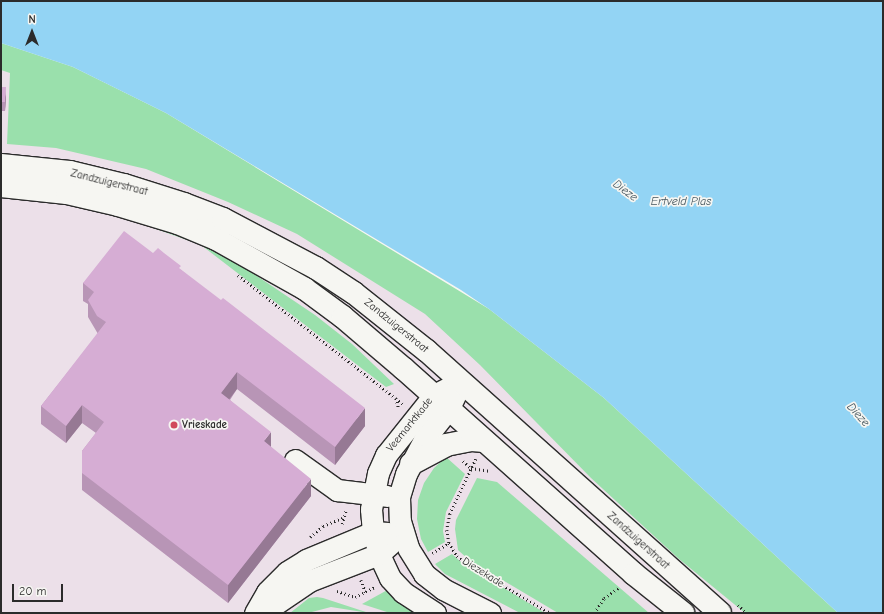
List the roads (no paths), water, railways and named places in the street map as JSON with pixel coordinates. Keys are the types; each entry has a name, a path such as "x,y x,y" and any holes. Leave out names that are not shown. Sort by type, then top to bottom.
{"main road":[{"name":"Zandzuigerstraat","path":"1,165 70,172 124,185 184,204 223,219 316,268 354,293 461,381 720,613"},
{"name":"Zandzuigerstraat","path":"1,186 67,193 118,205 178,223 216,239 298,286 337,312 442,402 634,574 683,613"},
{"path":"412,464 446,445 472,440 484,441"}],"street":[{"name":"Veemarktkade","path":"402,533 399,497 412,464 442,402 461,381"},
{"name":"Veemarktkade","path":"379,554 373,532 373,494 386,455 416,415 442,402"},
{"path":"295,460 337,490 399,497"},
{"path":"255,613 267,592 287,572 306,560 373,532 402,533"},
{"path":"262,613 309,581 379,554 402,533"},
{"path":"402,533 416,563 424,574 443,589 490,613"},
{"path":"379,554 390,578 403,592 435,613"}],"water":[{"name":"Ertveld Plas","path":"1,1 883,1 883,613 838,613 604,398 489,309 461,290 166,113 73,67 1,43"}],"place":[{"name":"Vrieskade","path":"174,425"}],"water label":[{"name":"Dieze","path":"625,191"},
{"name":"Dieze","path":"858,415"}]}
